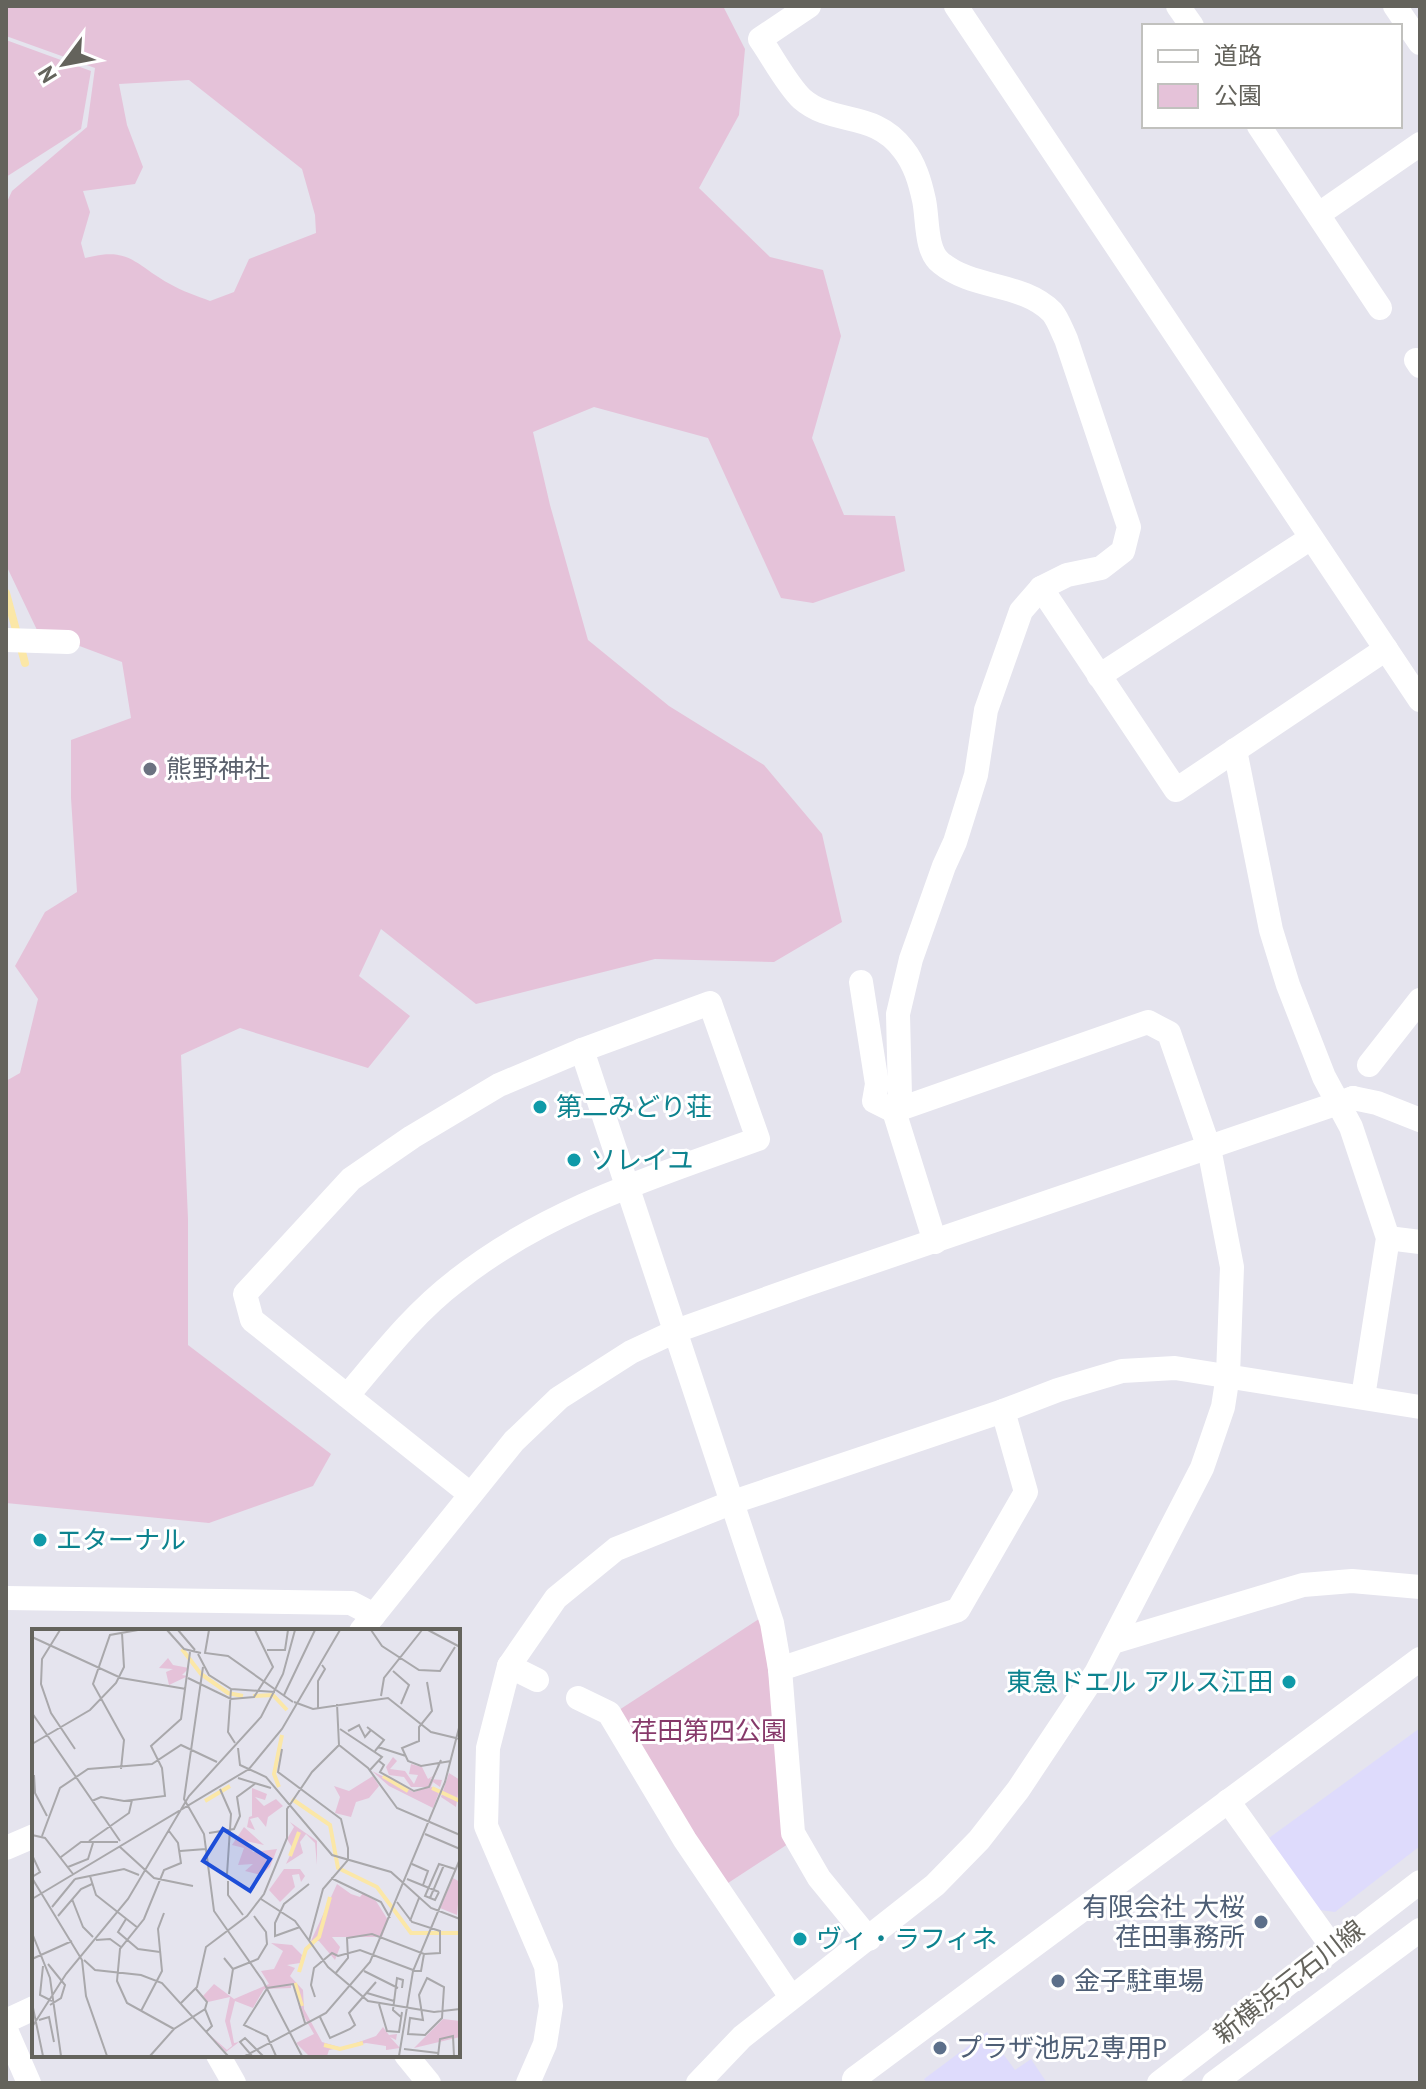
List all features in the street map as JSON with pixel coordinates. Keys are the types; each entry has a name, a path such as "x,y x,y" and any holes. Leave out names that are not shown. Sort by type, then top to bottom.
{"street":[{"path":"809,6 760,39 802,98 822,111 863,120 889,132 916,170 929,239 939,262 968,279 1028,295 1053,313 1066,339 1129,527 1123,551 1101,568 1067,575 1041,588 1021,611 986,710 976,775 955,842 911,959 898,1014 900,1096 894,1111 935,1242"},
{"path":"956,6 1420,700"},
{"path":"1178,6 1191,24"},
{"path":"1395,6 1420,43"},
{"path":"1260,128 1380,308"},
{"path":"1319,214 1420,144"},
{"path":"1099,676 1311,538"},
{"path":"1041,588 1176,790 1386,649"},
{"path":"6,640 68,642"},
{"path":"1235,750 1271,930 1288,985 1324,1077 1346,1100 1351,1127 1388,1238 1363,1397"},
{"path":"698,2083 742,2037 935,1885 979,1840 1018,1790 1096,1673 1202,1468 1223,1407 1228,1375 1232,1267 1209,1148 1169,1033 1148,1022 894,1111 874,1101 877,1084 861,982"},
{"path":"1369,1065 1420,1000"},
{"path":"347,1396 408,1325 453,1282 497,1250 557,1216 758,1139 710,1003 582,1050 477,1097 351,1179 245,1294 252,1320 347,1396 470,1494"},
{"path":"582,1050 772,1623 780,1669 793,1833 819,1878 869,1939"},
{"path":"6,1598 351,1603 368,1623 514,1441 559,1398 631,1352 676,1331 1346,1100 1377,1103 1420,1120"},
{"path":"1388,1238 1420,1242"},
{"path":"528,2083 545,2044 551,2006 546,1966 486,1826 488,1748 509,1666 556,1598 616,1549 733,1502 1058,1390 1122,1371 1175,1368 1420,1407"},
{"path":"780,1669 958,1610 1026,1492 1003,1411"},
{"path":"1113,1642 1303,1585 1352,1581 1420,1587"},
{"path":"856,2083 854,2079 1420,1659"},
{"path":"509,1666 537,1680"},
{"path":"578,1698 609,1713 685,1840 791,1997"},
{"path":"1228,1801 1333,1948"},
{"path":"6,1848 32,1837"},
{"name":"新横浜元石川線","path":"1159,2083 1420,1882"},
{"name":"新横浜元石川線","path":"1214,2083 1420,1930"},
{"path":"6,2021 32,2009"},
{"path":"6,2030 29,2083"},
{"path":"219,2057 234,2083"},
{"path":"408,2057 429,2083"}],"shaded area":[{"path":"1420,1728 1420,1846 1335,1912 1312,1909 1265,1841"},
{"path":"987,2032 1015,2070 1031,2059 1047,2083 927,2083 924,2079"}],"green space":[{"path":"6,6 723,6 745,49 739,115 699,188 770,257 823,270 841,336 812,438 844,515 895,516 905,571 813,603 781,598 708,438 594,407 533,432 588,640 669,706 764,765 822,834 842,922 774,962 655,959 476,1004 381,929 359,976 410,1016 368,1068 240,1028 181,1055 188,1219 188,1345 331,1454 313,1486 209,1523 6,1503 6,1081 20,1073 38,999 15,966 45,912 77,892 71,740 131,718 122,662 37,630 6,565 6,204 12,191 87,127 95,68 6,36","holes":["189,80 302,169 315,215 316,233 249,259 234,292 210,301 175,287 131,259 112,254 85,258 81,243 90,212 83,191 135,184 143,167 127,125 119,84"]},
{"path":"6,40 91,71 81,129 6,177"},
{"name":"荏田第四公園","path":"762,1617 788,1844 725,1885 619,1710"}],"waterway":[{"path":"6,593 25,663"}],"place":[{"name":"熊野神社","path":"150,769"},
{"name":"第二みどり荘","path":"540,1107"},
{"name":"ソレイユ","path":"574,1160"},
{"name":"エターナル","path":"40,1540"},
{"name":"東急ドエル アルス江田","path":"1289,1682"},
{"name":"有限会社 大桜 荏田事務所","path":"1261,1922"},
{"name":"ヴィ・ラフィネ","path":"800,1939"},
{"name":"金子駐車場","path":"1058,1981"},
{"name":"プラザ池尻2専用P","path":"940,2048"}]}
